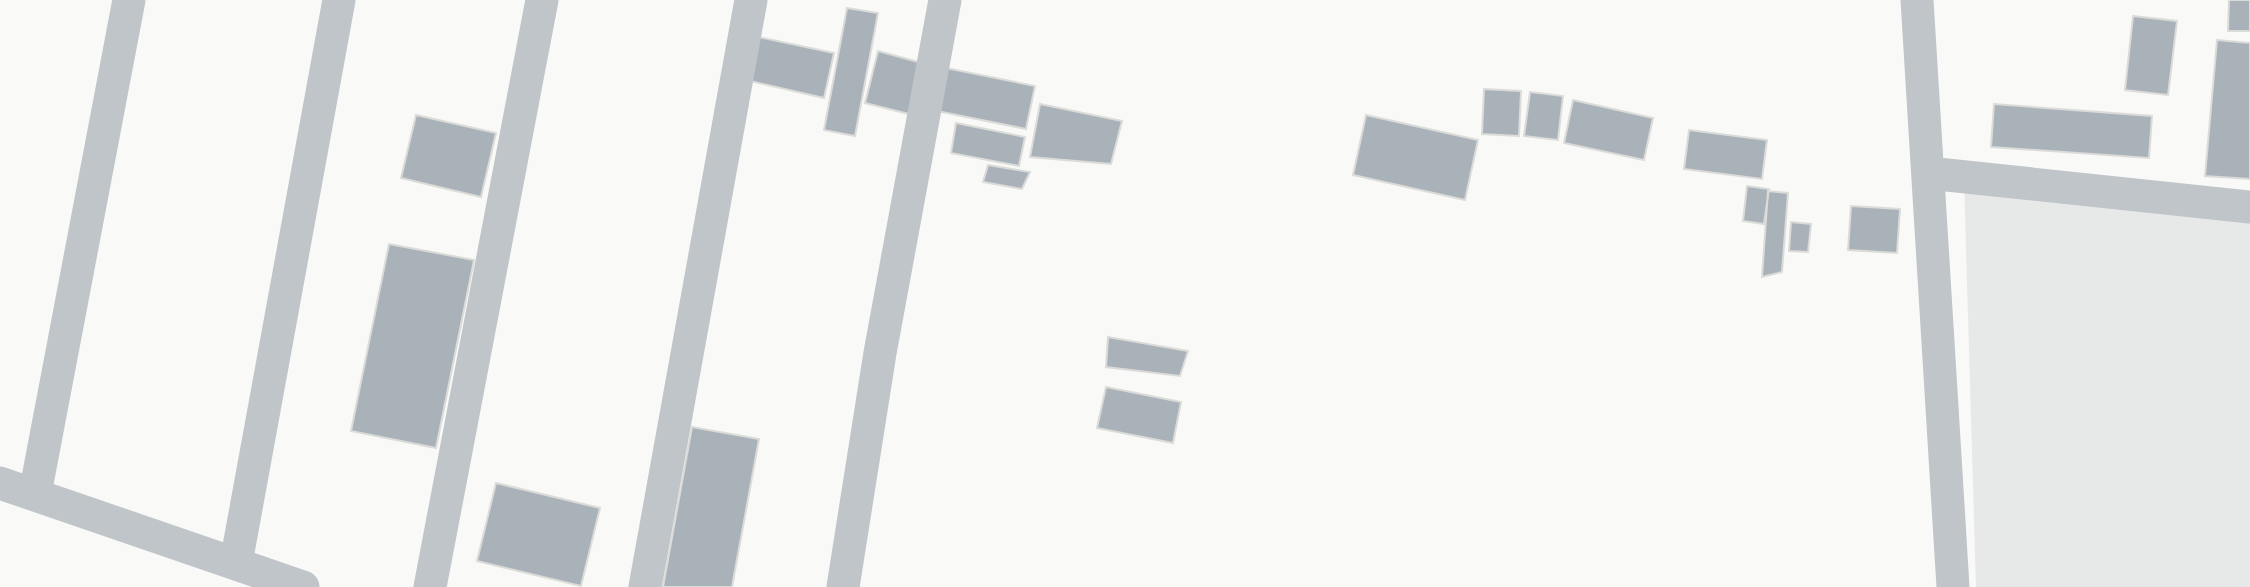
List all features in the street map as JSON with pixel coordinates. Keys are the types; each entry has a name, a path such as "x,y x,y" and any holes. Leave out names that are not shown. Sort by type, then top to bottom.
{"street":[{"path":"35,494 129,0"},
{"path":"236,563 339,0"},
{"path":"430,587 542,0"},
{"path":"645,587 751,0"},
{"path":"843,587 880,353 945,0"},
{"path":"1917,0 1953,587"},
{"path":"1928,173 2250,207"},
{"path":"0,483 303,587"}],"shaded area":[{"path":"1964,180 2250,214 2250,587 1976,587"}],"building":[{"path":"2229,0 2250,0 2250,31 2228,31"},
{"path":"847,8 878,13 855,136 824,130"},
{"path":"2133,16 2177,21 2168,95 2125,90"},
{"path":"758,37 834,53 824,98 746,80"},
{"path":"2217,40 2250,43 2250,179 2205,176"},
{"path":"878,51 922,63 909,114 865,103"},
{"path":"941,67 1035,86 1026,129 932,110"},
{"path":"1484,89 1521,91 1519,136 1482,134"},
{"path":"1530,92 1563,96 1558,140 1524,136"},
{"path":"1573,100 1653,118 1644,160 1564,143"},
{"path":"1040,104 1122,121 1111,164 1030,157"},
{"path":"1994,104 2152,116 2149,158 1991,147"},
{"path":"416,115 496,133 481,197 401,178"},
{"path":"1366,115 1478,140 1465,200 1353,175"},
{"path":"956,123 1025,137 1019,166 951,153"},
{"path":"1689,130 1767,140 1762,179 1684,169"},
{"path":"988,165 1030,172 1022,189 983,182"},
{"path":"1747,186 1769,189 1764,224 1743,221"},
{"path":"1768,191 1788,193 1782,272 1762,277"},
{"path":"1851,206 1900,209 1897,253 1848,250"},
{"path":"1791,222 1811,224 1808,252 1789,251"},
{"path":"389,244 474,260 436,448 351,431"},
{"path":"1108,337 1188,351 1180,376 1106,367"},
{"path":"1106,387 1181,402 1173,443 1097,428"},
{"path":"692,427 759,439 732,587 663,587"},
{"path":"496,483 600,508 581,586 477,561"}]}
